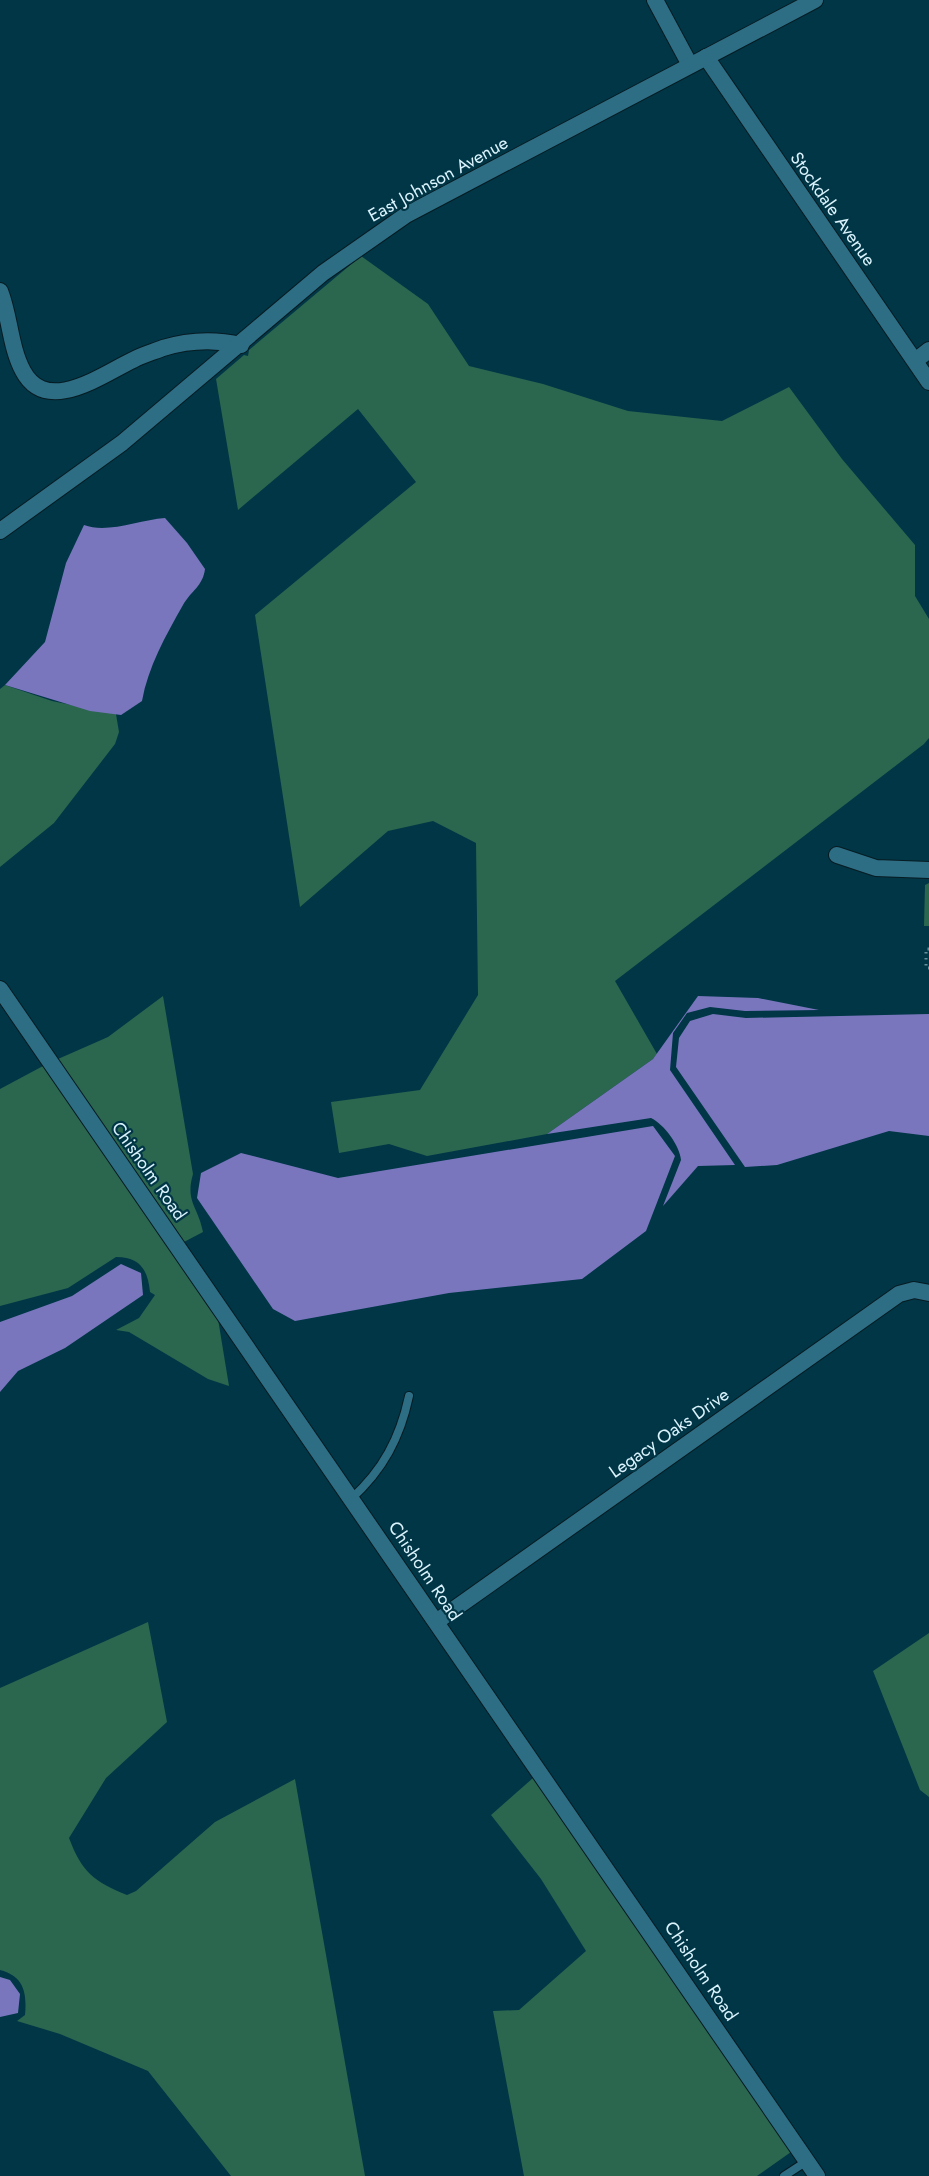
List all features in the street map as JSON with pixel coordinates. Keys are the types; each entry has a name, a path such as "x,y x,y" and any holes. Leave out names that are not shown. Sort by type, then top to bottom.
{"street":[{"path":"655,0 690,65"},
{"name":"East Johnson Avenue","path":"0,531 122,443 241,345 323,273 406,215 815,0"},
{"name":"Stockdale Avenue","path":"706,57 929,382"},
{"path":"0,291 8,312 23,372 32,382 44,389 70,390 134,359 165,348 210,340 241,345"},
{"path":"915,361 929,350"},
{"path":"837,855 876,868 929,870"},
{"name":"Chisholm Road","path":"0,989 817,2176"},
{"name":"Legacy Oaks Drive","path":"436,1622 899,1294 914,1290 929,1293"}],"lane":[{"path":"351,1499 374,1476 393,1446 404,1421 409,1396"},
{"path":"784,2176 807,2161"}],"path":[{"path":"929,949 926,949 926,968 929,968"}],"green space":[{"path":"361,256 428,304 469,366 543,384 628,411 722,421 789,387 842,459 915,545 915,596 929,619 929,738 924,744 615,981 657,1054 653,1059 547,1134 427,1156 389,1144 339,1153 331,1102 420,1090 478,995 476,843 433,821 388,831 300,907 255,615 416,482 358,409 238,510 216,379 244,355 248,356 249,350"},
{"path":"5,685 52,701 116,714 119,732 115,744 54,823 0,867 0,689"},
{"path":"929,883 929,926 924,926 925,885"},
{"path":"163,996 193,1174 191,1198 203,1232 184,1242 58,1059 108,1037"},
{"path":"43,1066 218,1319 229,1386 208,1379 129,1332 116,1330 139,1318 155,1295 150,1292 142,1267 132,1260 116,1257 68,1288 0,1306 0,1089"},
{"path":"148,1622 167,1722 106,1778 69,1838 79,1859 90,1874 105,1885 127,1895 136,1891 215,1822 295,1779 365,2176 231,2176 148,2071 60,2034 17,2021 25,2015 22,1986 14,1976 0,1970 0,1688"},
{"path":"929,1633 929,1797 920,1790 873,1671"},
{"path":"533,1778 791,2152 757,2176 524,2176 493,2011 519,2010 586,1951 541,1879 491,1815"}],"shaded area":[{"path":"165,518 187,543 205,569 202,580 186,600 158,652 142,701 121,715 90,711 5,685 45,642 66,563 84,525 103,528"},
{"path":"698,996 758,998 819,1010 745,1011 710,1007 687,1013 673,1033 670,1070 735,1165 698,1166 663,1206 681,1160 674,1142 656,1121 651,1118 547,1134 653,1059"},
{"path":"713,1014 746,1018 929,1014 929,1136 889,1131 777,1165 745,1167 676,1067 679,1038 690,1021"},
{"path":"653,1126 675,1156 646,1231 582,1279 449,1293 295,1321 273,1309 197,1198 201,1173 241,1153 338,1178"},
{"path":"121,1264 141,1273 143,1295 65,1348 18,1371 0,1392 0,1322 72,1296"},
{"path":"0,1977 10,1980 20,1994 18,2013 0,2017"}]}
